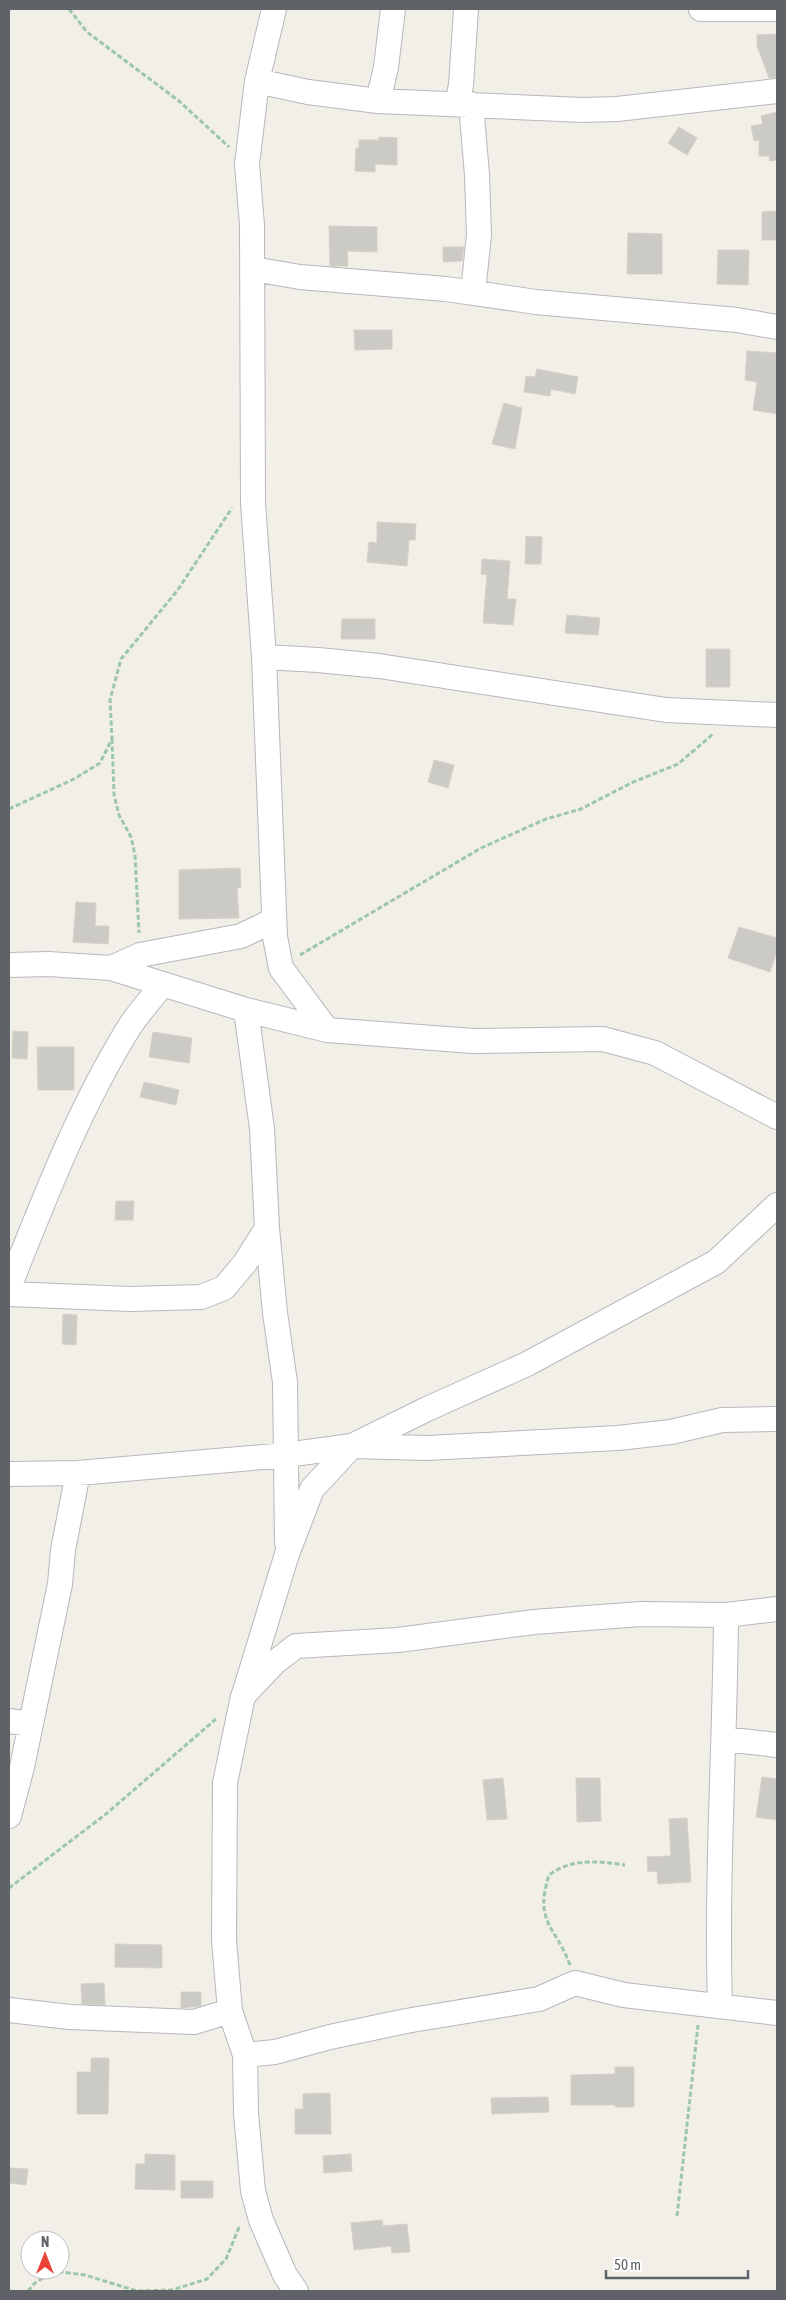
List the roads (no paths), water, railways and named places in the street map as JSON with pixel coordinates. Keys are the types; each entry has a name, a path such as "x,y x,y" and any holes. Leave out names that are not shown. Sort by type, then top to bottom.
{"street":[{"path":"274,9 257,81 247,164 252,225 253,270 254,530 264,658 274,920 281,968 328,1030"},
{"path":"378,101 386,67 393,9"},
{"path":"466,9 461,85 477,175 479,235 473,292"},
{"path":"701,9 777,10"},
{"path":"257,81 308,92 378,101 583,110 777,91"},
{"path":"253,270 300,277 473,292 536,302 737,320 777,327"},
{"path":"264,658 318,660 379,666 666,710 777,715"},
{"path":"111,968 140,955 241,936 274,920"},
{"path":"9,965 48,964 111,968 246,1010 328,1030 473,1041 602,1040 656,1053 777,1117"},
{"path":"9,1286 48,1188 88,1101 131,1024 163,984"},
{"path":"246,1010 262,1129 274,1313 285,1382 287,1554"},
{"path":"296,2291 285,2275 261,2220 253,2192 246,2113 245,2055 230,2011 224,1940 225,1783 243,1696 287,1554 312,1489 352,1446 427,1408 527,1364 716,1262 777,1205"},
{"path":"9,1294 130,1299 201,1298 224,1288 245,1263 267,1228"},
{"path":"9,1474 78,1472 286,1455 352,1446 427,1448 618,1438 671,1432 722,1420 777,1419"},
{"path":"9,1816 20,1722 60,1584 63,1550 78,1472"},
{"path":"243,1696 274,1663 296,1646 398,1640 534,1622 632,1615 726,1616 777,1609"},
{"path":"710,2005 717,1924 724,1739 726,1616"},
{"path":"724,1739 777,1745"},
{"path":"245,2055 275,2052 330,2037 406,2021 539,1999 575,1983 624,1995 777,2013"},
{"path":"9,2010 70,2017 194,2022 230,2011"}]}
